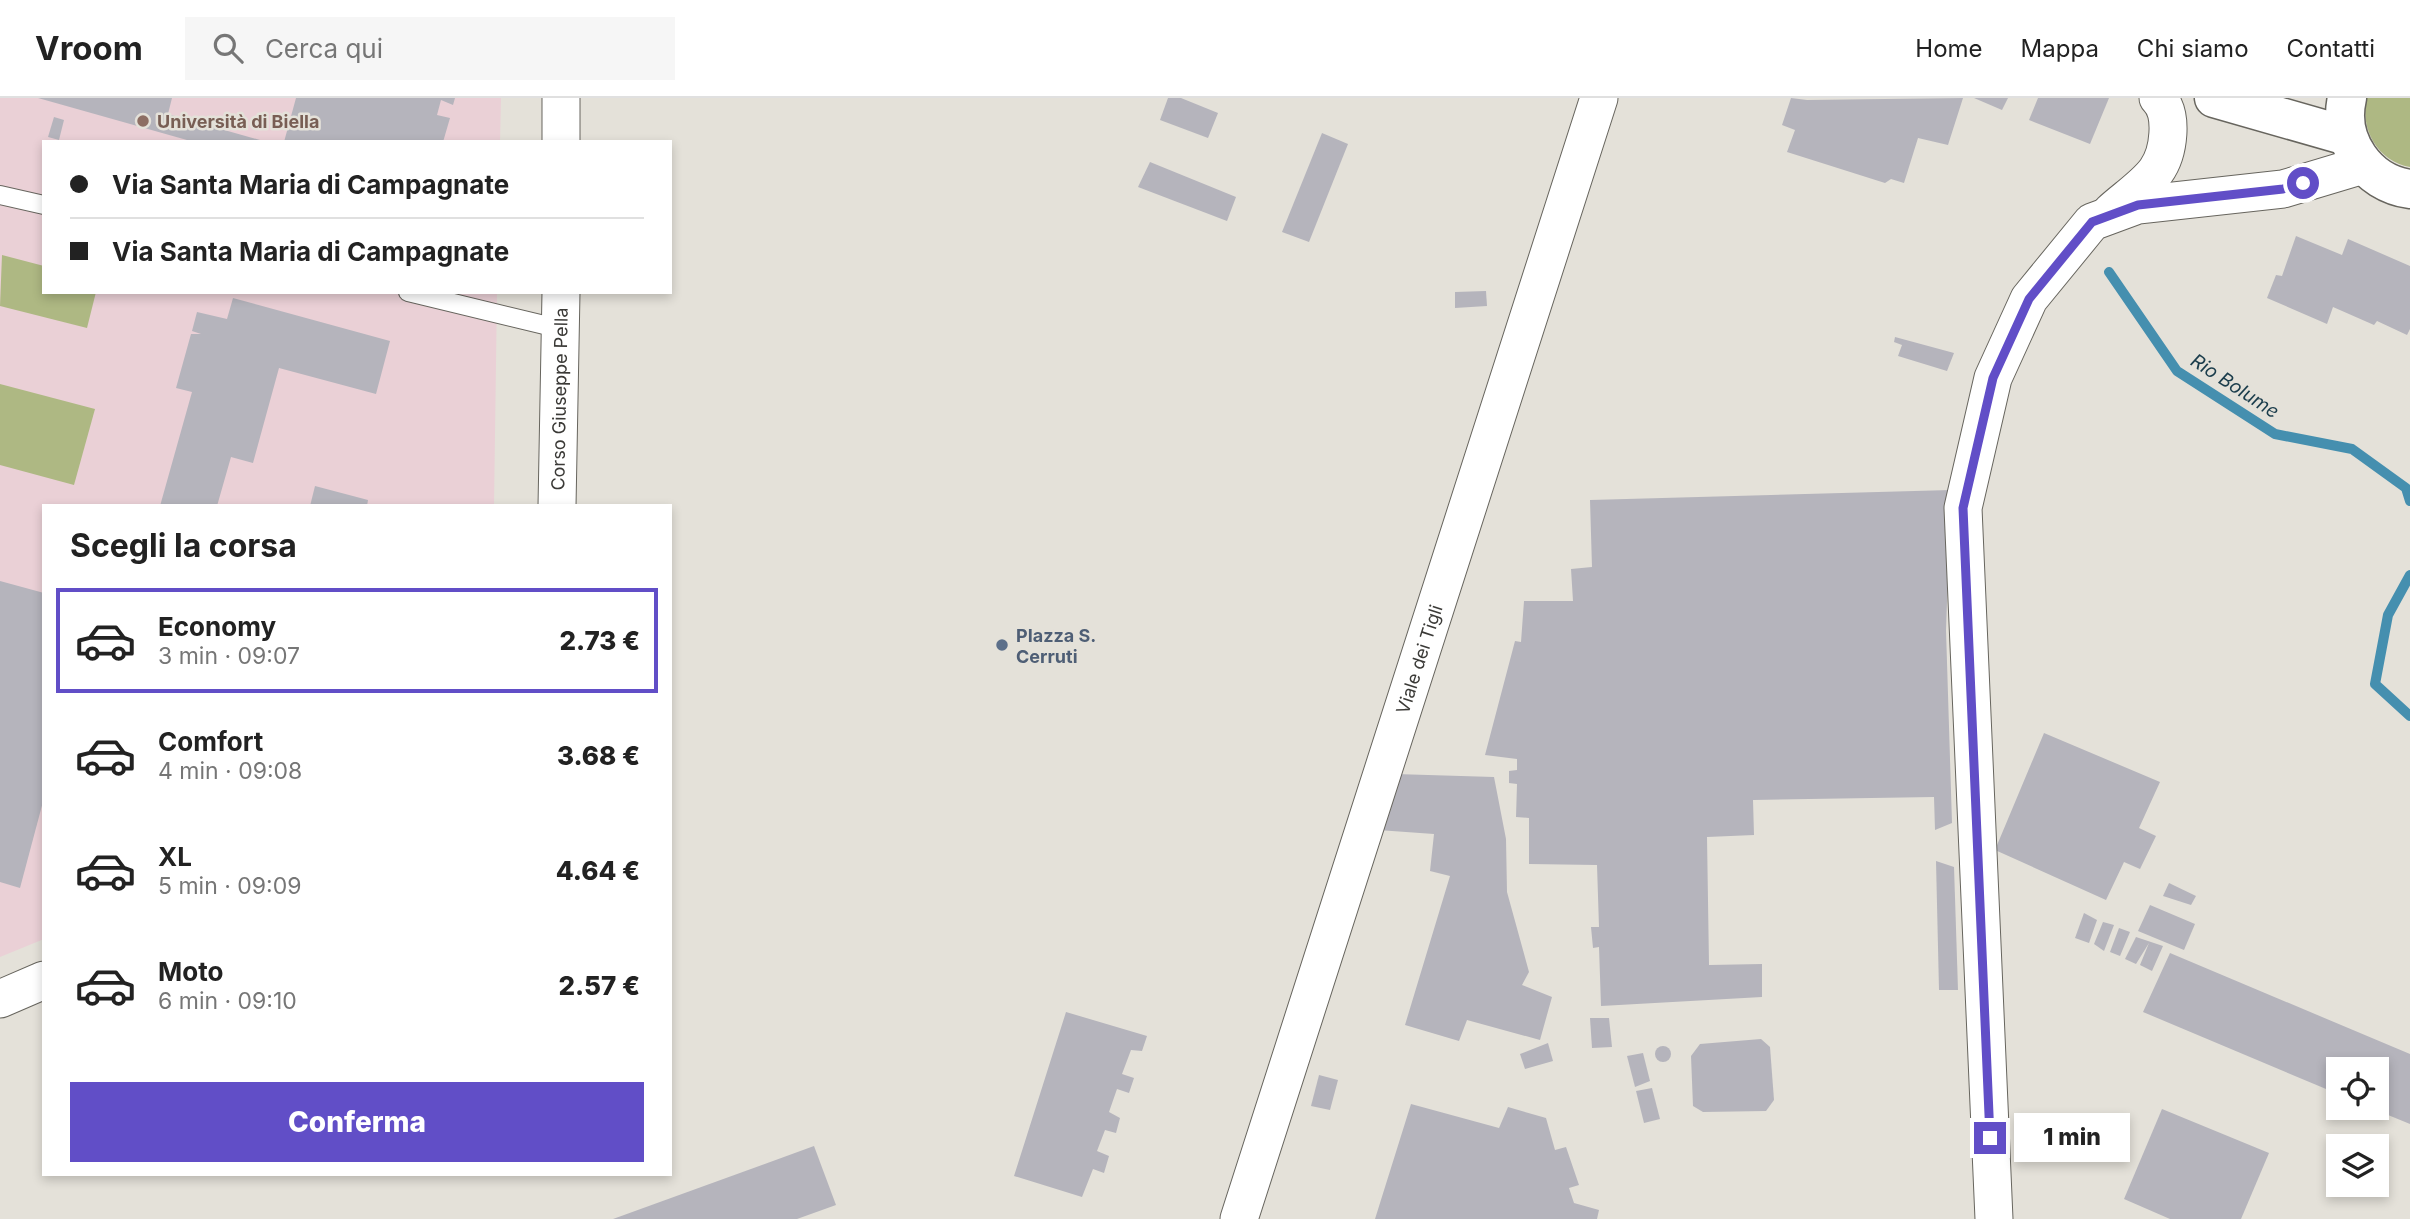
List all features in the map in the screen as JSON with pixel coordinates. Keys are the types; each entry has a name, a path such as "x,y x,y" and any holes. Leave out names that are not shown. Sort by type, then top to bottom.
{"main road":[{"path":"2214,98 2355,150"},
{"path":"2347,98 2344,110 2355,150 2379,178 2410,189"}],"street":[{"path":"561,98 561,140"},
{"name":"Viale dei Tigli","path":"1239,1219 1599,98"},
{"path":"2104,218 2157,170 2168,141 2165,105 2158,98"},
{"path":"1994,1219 1963,508 1993,378 2029,299 2092,222 2138,205 2283,189 2355,150"},
{"name":"Corso Giuseppe Pella","path":"557,504 561,294"},
{"path":"0,999 42,981"}],"lane":[{"path":"0,195 42,205"},
{"path":"416,294 561,329"}],"shaded area":[{"path":"0,98 501,98 500,140 42,140 42,294 497,294 494,504 42,504 42,940 0,957"}],"green space":[{"path":"2367,98 2410,98 2410,167 2389,158 2374,142 2366,121"},
{"path":"2,255 42,265 42,294 96,294 87,328 0,306"},
{"path":"0,384 95,409 74,485 0,465"}],"building":[{"name":"Università di Biella","path":"38,98 172,98 168,114 260,140 187,140"},
{"path":"296,98 455,98 453,105 441,100 437,115 450,118 444,140 285,140"},
{"path":"1168,98 1181,98 1218,113 1208,138 1160,120"},
{"path":"1791,98 1963,98 1948,145 1918,138 1904,183 1891,179 1885,183 1787,152 1795,130 1782,125"},
{"path":"1974,98 2008,98 2002,110"},
{"path":"2038,98 2109,98 2090,144 2029,120"},
{"path":"54,117 64,120 59,140 48,137"},
{"path":"1322,133 1348,144 1309,242 1282,232"},
{"path":"1150,162 1236,197 1227,221 1138,187"},
{"path":"2296,236 2342,255 2348,239 2410,266 2410,329 2407,335 2377,321 2374,325 2333,307 2327,324 2267,298 2276,275 2282,276"},
{"path":"1486,291 1487,306 1455,308 1455,292"},
{"path":"233,298 390,341 376,394 279,368 253,463 231,457 218,504 161,504 192,392 176,388 191,334 201,334 192,331 197,312 227,319"},
{"path":"1895,337 1954,353 1947,371 1898,356 1902,345 1894,342"},
{"path":"315,486 368,500 367,504 310,504"},
{"path":"1951,490 1946,630 1952,823 1935,830 1934,797 1753,800 1754,835 1707,837 1709,965 1762,964 1762,997 1601,1006 1599,947 1593,948 1591,927 1599,927 1597,865 1529,864 1529,818 1516,817 1517,784 1509,783 1509,771 1517,770 1517,759 1485,755 1515,641 1521,642 1524,601 1573,601 1571,569 1592,567 1590,500"},
{"path":"0,581 42,592 42,806 20,888 0,882"},
{"path":"2044,733 2160,782 2139,828 2156,836 2140,869 2124,862 2106,900 1995,850"},
{"path":"1395,774 1494,777 1506,839 1507,892 1529,972 1522,985 1552,997 1540,1040 1467,1020 1459,1041 1405,1025 1450,876 1430,871 1434,834 1378,830"},
{"path":"1936,861 1954,867 1958,990 1939,990"},
{"path":"2169,883 2196,896 2191,905 2163,896"},
{"path":"2150,905 2195,924 2184,950 2138,931"},
{"path":"2084,913 2097,920 2089,943 2075,938"},
{"path":"2103,922 2114,925 2104,951 2094,944"},
{"path":"2119,928 2130,932 2120,956 2110,952"},
{"path":"2136,937 2163,946 2152,971 2140,965 2149,943 2136,964 2125,959"},
{"path":"2170,953 2410,1054 2410,1124 2389,1115 2389,1057 2326,1057 2326,1089 2143,1012"},
{"path":"1066,1012 1147,1036 1142,1051 1131,1050 1122,1074 1134,1078 1129,1093 1117,1089 1109,1112 1120,1118 1116,1133 1105,1130 1097,1151 1109,1156 1104,1173 1093,1169 1082,1197 1014,1176"},
{"path":"1590,1018 1609,1018 1612,1047 1592,1048"},
{"path":"1761,1039 1770,1047 1774,1100 1766,1111 1703,1112 1693,1106 1691,1056 1700,1044"},
{"path":"1548,1043 1553,1061 1525,1069 1520,1054"},
{"path":"1660,1046 1666,1046 1671,1054 1669,1060 1660,1062 1655,1057 1655,1051"},
{"path":"1643,1053 1650,1081 1635,1087 1627,1056"},
{"path":"1319,1075 1338,1080 1330,1110 1311,1106"},
{"path":"1652,1088 1660,1119 1644,1123 1636,1091"},
{"path":"1411,1104 1499,1128 1508,1107 1546,1118 1555,1150 1566,1147 1579,1185 1569,1188 1574,1203 1599,1210 1597,1219 1375,1219"},
{"path":"2162,1109 2269,1153 2241,1219 2170,1219 2124,1199"},
{"path":"814,1146 836,1205 797,1219 613,1219"}],"waterway":[{"name":"Rio Bolume","path":"2109,272 2177,371 2275,434 2352,449 2406,488 2410,501"},
{"name":"Rio Bolume","path":"2410,575 2388,615 2375,684 2410,716"}],"place":[{"name":"Università di Biella","path":"143,121"},
{"name":"PIazza S. Cerruti","path":"1002,645"}],"route":[{"path":"1990,1138 1963,508 1993,378 2029,299 2092,222 2138,205 2283,189 2303,183"}]}
